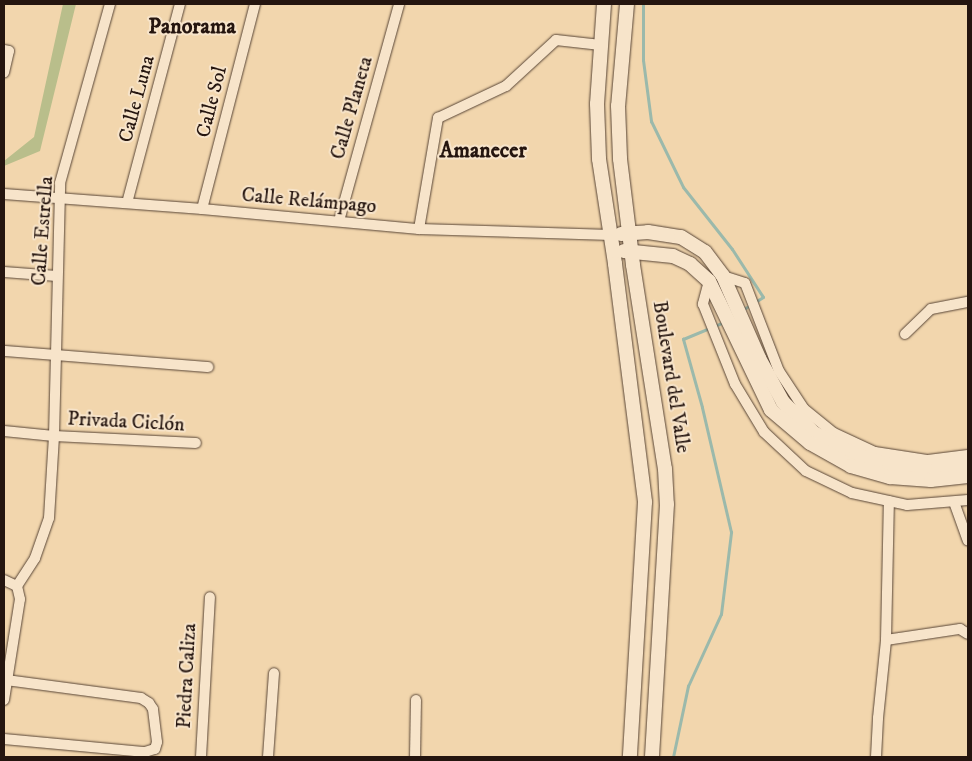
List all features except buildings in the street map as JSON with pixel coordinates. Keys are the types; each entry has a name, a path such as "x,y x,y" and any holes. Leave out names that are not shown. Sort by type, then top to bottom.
{"street":[{"name":"Calle Estrella","path":"17,586 35,558 49,518 54,436 60,183 110,4"},
{"name":"Calle Luna","path":"127,203 180,4"},
{"name":"Calle Sol","path":"202,209 255,4"},
{"name":"Calle Planeta","path":"339,221 399,4"},
{"name":"Boulevard del Valle","path":"604,4 597,104 599,158 611,235 645,502 630,757"},
{"name":"Boulevard del Valle","path":"627,4 618,106 620,159 629,234 665,469 667,504 652,757"},
{"path":"419,229 438,118 506,86 556,40 601,45"},
{"path":"4,50 9,51 4,72"},
{"name":"Calle Relámpago","path":"4,194 202,209 419,229 611,235"},
{"path":"611,235 648,232 681,237 705,252 723,276 759,358 784,402 814,433 856,454 889,465 938,467 968,463"},
{"path":"613,251 632,250 673,256 690,264 709,281 771,410 810,443 851,466 890,477 931,480 968,476"},
{"path":"4,272 57,276"},
{"path":"723,276 745,284 779,372 804,409 834,433 875,452 928,460 968,455"},
{"path":"709,281 703,304 735,384 764,432 806,471 852,493 907,505 968,500"},
{"path":"905,334 931,309 968,302"},
{"path":"4,351 208,367"},
{"name":"Privada Ciclón","path":"4,431 54,436 196,443"},
{"path":"876,757 886,640 889,501"},
{"path":"954,502 968,541"},
{"path":"4,580 17,586 20,600 9,631 4,700"},
{"name":"Piedra Caliza","path":"201,757 210,597"},
{"path":"886,640 960,629 968,634"},
{"path":"268,757 274,673"},
{"path":"4,739 145,752 155,749 157,742 153,709 149,703 141,698 6,680"},
{"path":"415,757 416,700"}],"green space":[{"path":"63,4 76,4 40,151 4,166 4,161 34,137"}],"waterway":[{"path":"643,4 643,60 651,121 683,187 732,249 763,297 742,310"},
{"path":"673,757 688,686 721,614 731,532 702,407 683,339 724,322"}],"district":[{"name":"Panorama","path":"192,27"},
{"name":"Amanecer","path":"483,151"}]}
